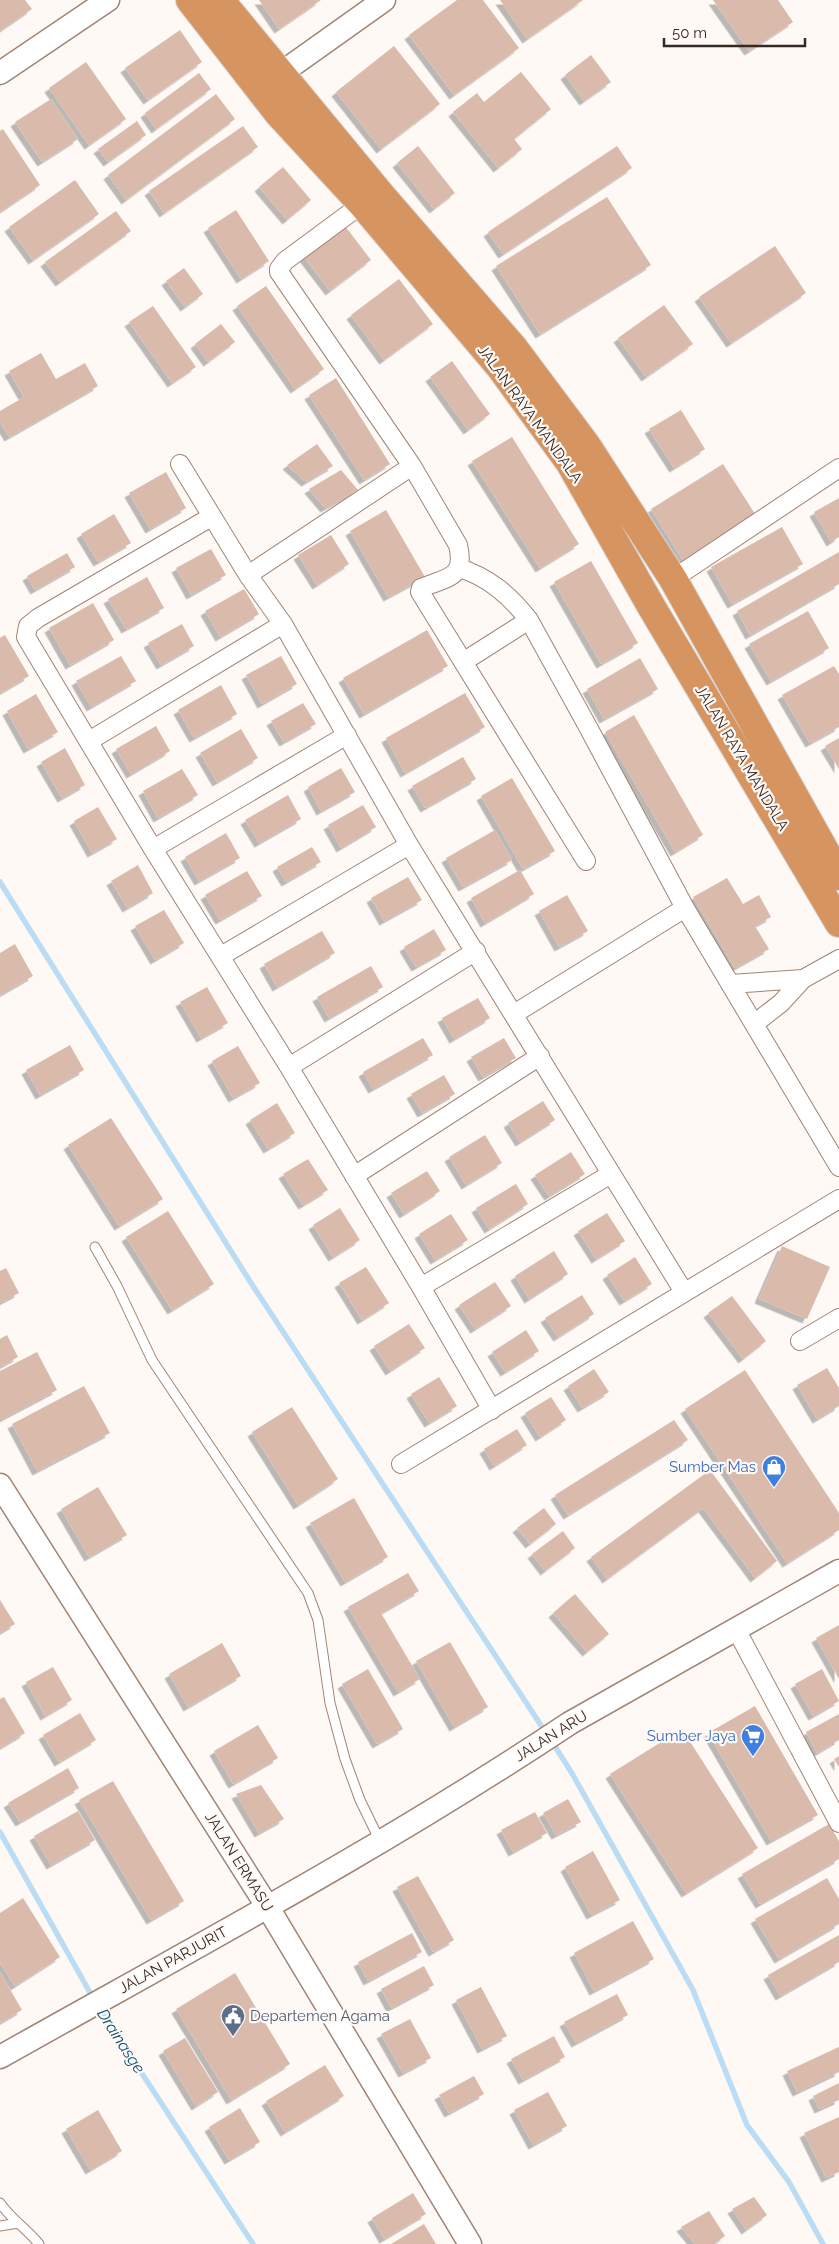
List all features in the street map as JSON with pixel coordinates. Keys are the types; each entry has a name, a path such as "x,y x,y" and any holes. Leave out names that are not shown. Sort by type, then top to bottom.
{"highway":[{"name":"JALAN RAYA MANDALA","path":"190,0 278,113 362,204 500,367 570,463 839,923"},
{"name":"JALAN RAYA MANDALA","path":"220,0 280,74 512,347 587,446 673,579 839,876"},
{"path":"715,713 739,697"}],"street":[{"path":"0,73 108,0"},
{"path":"280,74 384,0"},
{"path":"362,204 285,261 278,269 279,272 412,466 458,544 461,559 459,568 454,574 419,590 421,596 586,861"},
{"path":"180,464 248,576 283,624 409,845 476,951 684,1292"},
{"path":"248,576 412,466"},
{"path":"673,579 839,468"},
{"path":"211,516 38,618 28,626 26,637 153,849 222,956 289,1066 492,1410"},
{"path":"459,568 477,574 507,595 529,620 685,908 839,1167"},
{"path":"463,662 529,620"},
{"path":"89,741 283,624"},
{"path":"153,849 347,735"},
{"path":"222,956 409,845"},
{"path":"514,1014 685,908"},
{"path":"289,1066 476,951"},
{"path":"754,1024 781,1003 803,980 839,959"},
{"path":"730,984 803,980"},
{"path":"354,1176 540,1056"},
{"path":"421,1287 612,1174"},
{"path":"400,1464 839,1199"},
{"path":"800,1341 839,1318"},
{"name":"JALAN ERMASU","path":"0,1485 267,1906 470,2244"},
{"name":"JALAN ARU","path":"267,1906 528,1752 570,1723 839,1571"},
{"path":"736,1629 839,1823"},
{"name":"JALAN PARJURIT","path":"0,2057 267,1906"}],"lane":[{"path":"95,1247 117,1286 152,1360 187,1416 248,1502 308,1593 318,1620 330,1702 344,1759 360,1800 380,1841"},
{"path":"0,2203 8,2215 27,2230 39,2244"},
{"path":"0,2226 18,2223"}],"building":[{"path":"0,0 25,0 32,9 0,31"},
{"path":"259,0 321,0 279,29"},
{"path":"457,0 483,0 519,48 454,95 409,35"},
{"path":"500,0 583,0 527,39"},
{"path":"713,0 778,0 793,22 749,51"},
{"path":"180,30 202,62 148,100 125,68"},
{"path":"394,46 440,104 381,149 336,92"},
{"path":"591,55 611,82 584,101 565,75"},
{"path":"86,62 126,119 89,145 49,88"},
{"path":"521,72 551,109 514,139 522,149 498,168 453,112 477,93 484,102"},
{"path":"199,73 211,89 156,129 145,113"},
{"path":"216,94 235,119 126,200 108,175"},
{"path":"51,99 78,139 42,162 15,122"},
{"path":"137,121 146,135 108,162 98,149"},
{"path":"243,126 258,147 164,213 149,191"},
{"path":"3,129 40,185 0,212 0,131"},
{"path":"418,146 455,193 434,209 397,163"},
{"path":"617,146 632,168 503,254 488,232"},
{"path":"283,167 311,200 287,220 259,187"},
{"path":"75,180 99,214 33,260 9,227"},
{"path":"607,197 651,265 540,334 496,266"},
{"path":"236,210 269,261 241,279 208,228"},
{"path":"116,211 131,231 60,282 45,262"},
{"path":"345,226 371,260 330,291 304,257"},
{"path":"775,246 806,293 731,343 699,297"},
{"path":"184,268 203,294 185,307 166,281"},
{"path":"399,279 433,324 384,360 351,315"},
{"path":"266,286 324,369 295,389 237,306"},
{"path":"664,305 693,344 646,377 618,338"},
{"path":"153,306 196,367 172,383 129,322"},
{"path":"221,324 235,342 208,362 195,344"},
{"path":"41,353 56,379 85,363 98,386 9,437 0,422 0,411 24,397 9,371"},
{"path":"452,361 490,414 468,430 430,377"},
{"path":"336,378 390,464 364,480 309,395"},
{"path":"681,410 705,449 674,468 649,429"},
{"path":"512,437 579,544 540,568 472,461"},
{"path":"317,444 333,466 306,482 287,465"},
{"path":"723,464 757,517 684,562 651,509"},
{"path":"341,470 358,490 325,508 309,489"},
{"path":"166,472 186,508 150,529 129,493"},
{"path":"839,498 839,537 831,542 814,512"},
{"path":"386,510 425,577 388,597 350,531"},
{"path":"114,514 131,543 98,562 81,534"},
{"path":"782,527 803,564 732,604 711,567"},
{"path":"331,535 349,564 317,585 298,555"},
{"path":"211,549 226,575 191,595 176,568"},
{"path":"839,552 839,584 750,635 737,611"},
{"path":"67,553 75,567 35,590 27,576"},
{"path":"591,561 638,643 601,664 554,582"},
{"path":"147,577 164,608 126,629 108,599"},
{"path":"244,589 259,614 220,637 205,611"},
{"path":"93,603 114,640 70,665 49,628"},
{"path":"808,611 829,648 771,681 749,644"},
{"path":"182,624 194,646 161,665 148,643"},
{"path":"427,630 448,666 364,714 343,678"},
{"path":"5,635 29,676 0,693 0,638"},
{"path":"121,656 136,681 91,707 76,681"},
{"path":"281,656 297,684 262,704 246,675"},
{"path":"640,658 658,689 604,719 587,689"},
{"path":"834,666 839,674 839,727 810,743 782,695"},
{"path":"221,685 237,714 194,738 178,710"},
{"path":"465,693 485,727 405,773 386,738"},
{"path":"36,694 58,732 28,749 7,711"},
{"path":"303,703 316,724 284,742 271,721"},
{"path":"634,715 703,835 675,852 605,732"},
{"path":"156,726 170,751 131,774 116,749"},
{"path":"241,729 258,758 217,782 200,753"},
{"path":"839,738 839,769 825,746"},
{"path":"65,748 85,785 62,798 41,762"},
{"path":"463,757 476,779 425,808 412,786"},
{"path":"341,768 355,792 321,811 308,787"},
{"path":"182,769 198,795 158,818 143,791"},
{"path":"512,778 555,851 523,869 481,796"},
{"path":"288,795 301,819 259,843 245,820"},
{"path":"363,805 376,827 341,848 328,825"},
{"path":"98,807 117,839 92,853 74,821"},
{"path":"495,830 512,860 463,887 446,858"},
{"path":"226,833 240,858 199,881 185,857"},
{"path":"312,847 321,862 286,882 277,867"},
{"path":"138,865 153,893 127,908 111,881"},
{"path":"520,870 534,894 485,923 471,898"},
{"path":"247,871 262,896 220,920 205,895"},
{"path":"408,877 422,900 384,921 371,898"},
{"path":"727,878 743,904 759,895 771,917 755,926 769,949 735,968 693,897"},
{"path":"567,895 588,931 559,947 539,911"},
{"path":"164,910 184,943 155,960 135,926"},
{"path":"434,929 446,950 416,967 404,947"},
{"path":"322,931 335,953 277,987 264,964"},
{"path":"15,944 33,976 0,995 0,953"},
{"path":"371,966 383,987 329,1018 317,997"},
{"path":"207,987 228,1023 201,1038 180,1002"},
{"path":"478,998 490,1018 454,1039 442,1018"},
{"path":"423,1038 433,1055 373,1089 363,1072"},
{"path":"504,1038 516,1058 483,1077 471,1057"},
{"path":"70,1045 84,1070 40,1095 26,1070"},
{"path":"238,1046 260,1083 233,1098 212,1061"},
{"path":"444,1075 455,1094 422,1113 411,1094"},
{"path":"543,1101 555,1120 520,1142 508,1123"},
{"path":"277,1103 295,1133 268,1149 250,1120"},
{"path":"111,1118 163,1199 119,1226 68,1145"},
{"path":"485,1135 502,1163 466,1185 449,1157"},
{"path":"571,1152 585,1174 549,1196 535,1175"},
{"path":"308,1159 328,1190 303,1205 283,1174"},
{"path":"427,1171 440,1191 404,1214 391,1193"},
{"path":"516,1184 528,1204 489,1229 476,1208"},
{"path":"340,1208 360,1240 333,1257 313,1225"},
{"path":"168,1211 214,1284 172,1310 126,1237"},
{"path":"607,1213 625,1241 596,1259 578,1231"},
{"path":"451,1214 468,1240 435,1260 419,1234"},
{"path":"782,1246 830,1267 807,1319 759,1299"},
{"path":"554,1251 568,1274 529,1299 515,1276"},
{"path":"635,1257 652,1284 624,1301 607,1275"},
{"path":"366,1267 389,1303 362,1320 339,1283"},
{"path":"6,1268 19,1293 0,1303 0,1271"},
{"path":"495,1282 511,1306 475,1329 459,1305"},
{"path":"582,1295 594,1314 558,1337 545,1318"},
{"path":"732,1296 766,1341 743,1359 708,1313"},
{"path":"409,1324 425,1348 390,1371 374,1346"},
{"path":"526,1330 539,1351 505,1372 492,1352"},
{"path":"7,1335 18,1357 0,1367 0,1339"},
{"path":"37,1352 57,1390 0,1420 0,1371"},
{"path":"827,1368 839,1388 839,1406 817,1419 797,1385"},
{"path":"594,1369 609,1392 582,1408 568,1386"},
{"path":"745,1370 839,1513 839,1530 787,1563 685,1409"},
{"path":"439,1377 457,1406 429,1423 411,1394"},
{"path":"84,1386 110,1433 37,1471 12,1424"},
{"path":"551,1397 566,1420 540,1437 525,1413"},
{"path":"292,1407 338,1479 298,1505 252,1432"},
{"path":"674,1420 688,1440 568,1515 555,1495"},
{"path":"517,1429 527,1445 494,1466 484,1449"},
{"path":"710,1470 777,1561 755,1578 703,1508 607,1579 591,1557"},
{"path":"98,1487 127,1535 89,1557 61,1509"},
{"path":"354,1498 388,1557 345,1582 310,1523"},
{"path":"544,1508 556,1524 530,1544 517,1528"},
{"path":"563,1531 575,1548 545,1571 532,1554"},
{"path":"408,1573 419,1591 381,1613 420,1679 398,1692 348,1607"},
{"path":"575,1594 609,1634 587,1652 553,1613"},
{"path":"0,1600 15,1624 0,1633"},
{"path":"839,1625 839,1679 816,1638"},
{"path":"450,1642 488,1707 454,1727 416,1661"},
{"path":"222,1643 241,1676 188,1707 169,1674"},
{"path":"53,1667 72,1700 45,1716 26,1682"},
{"path":"368,1669 403,1729 377,1744 342,1684"},
{"path":"822,1669 839,1701 813,1716 795,1684"},
{"path":"4,1697 25,1733 0,1748 0,1699"},
{"path":"755,1706 818,1815 771,1841 708,1733"},
{"path":"80,1713 96,1740 59,1762 43,1735"},
{"path":"839,1714 839,1740 817,1753 806,1732"},
{"path":"258,1725 278,1758 233,1784 214,1751"},
{"path":"682,1729 758,1848 686,1893 610,1774"},
{"path":"839,1756 839,1767 834,1759"},
{"path":"68,1768 79,1788 20,1822 8,1803"},
{"path":"113,1781 184,1901 151,1920 79,1800"},
{"path":"261,1785 284,1819 259,1833 236,1794"},
{"path":"568,1799 581,1822 556,1835 543,1813"},
{"path":"78,1811 95,1840 51,1865 34,1836"},
{"path":"535,1812 547,1833 513,1852 501,1830"},
{"path":"829,1824 839,1841 839,1859 760,1904 742,1874"},
{"path":"593,1851 620,1900 591,1915 565,1867"},
{"path":"418,1876 454,1940 433,1952 397,1887"},
{"path":"827,1878 839,1899 839,1924 779,1959 755,1919"},
{"path":"23,1898 60,1957 15,1986 0,1963 0,1913"},
{"path":"633,1921 654,1959 594,1991 574,1953"},
{"path":"412,1933 422,1952 368,1981 358,1962"},
{"path":"839,1935 839,1962 780,1996 768,1975"},
{"path":"424,1966 434,1985 391,2008 381,1989"},
{"path":"0,1972 22,2010 0,2023"},
{"name":"Departemen Agama","path":"235,1973 290,2064 231,2100 176,2009"},
{"path":"481,1987 507,2036 482,2049 456,2000"},
{"path":"617,1994 628,2015 576,2043 564,2022"},
{"path":"410,2019 431,2058 403,2073 381,2034"},
{"path":"554,2036 565,2057 523,2080 511,2059"},
{"path":"185,2038 218,2092 196,2106 163,2051"},
{"path":"839,2047 839,2072 797,2092 787,2071"},
{"path":"325,2065 344,2096 285,2132 266,2101"},
{"path":"474,2076 484,2094 449,2113 439,2095"},
{"path":"839,2083 839,2100 819,2109 813,2096"},
{"path":"548,2092 567,2126 533,2145 514,2110"},
{"path":"240,2108 260,2142 229,2160 209,2127"},
{"path":"98,2110 122,2151 90,2170 66,2129"},
{"path":"839,2117 839,2172 826,2178 804,2133"},
{"path":"413,2193 426,2214 384,2239 372,2218"},
{"path":"754,2197 767,2215 746,2230 732,2209"},
{"path":"709,2211 725,2236 714,2244 695,2244 681,2227"},
{"path":"424,2224 436,2244 391,2244"}],"waterway":[{"path":"0,882 251,1283 546,1733"},
{"path":"551,1740 573,1775 693,1990 747,2125 789,2182 823,2244"},
{"name":"Drainasge","path":"0,1832 93,1998"},
{"name":"Drainasge","path":"98,2006 253,2244"}],"place":[{"name":"Sumber Mas","path":"774,1488"},
{"name":"Sumber Jaya","path":"753,1757"},
{"name":"Departemen Agama","path":"233,2037"}]}
